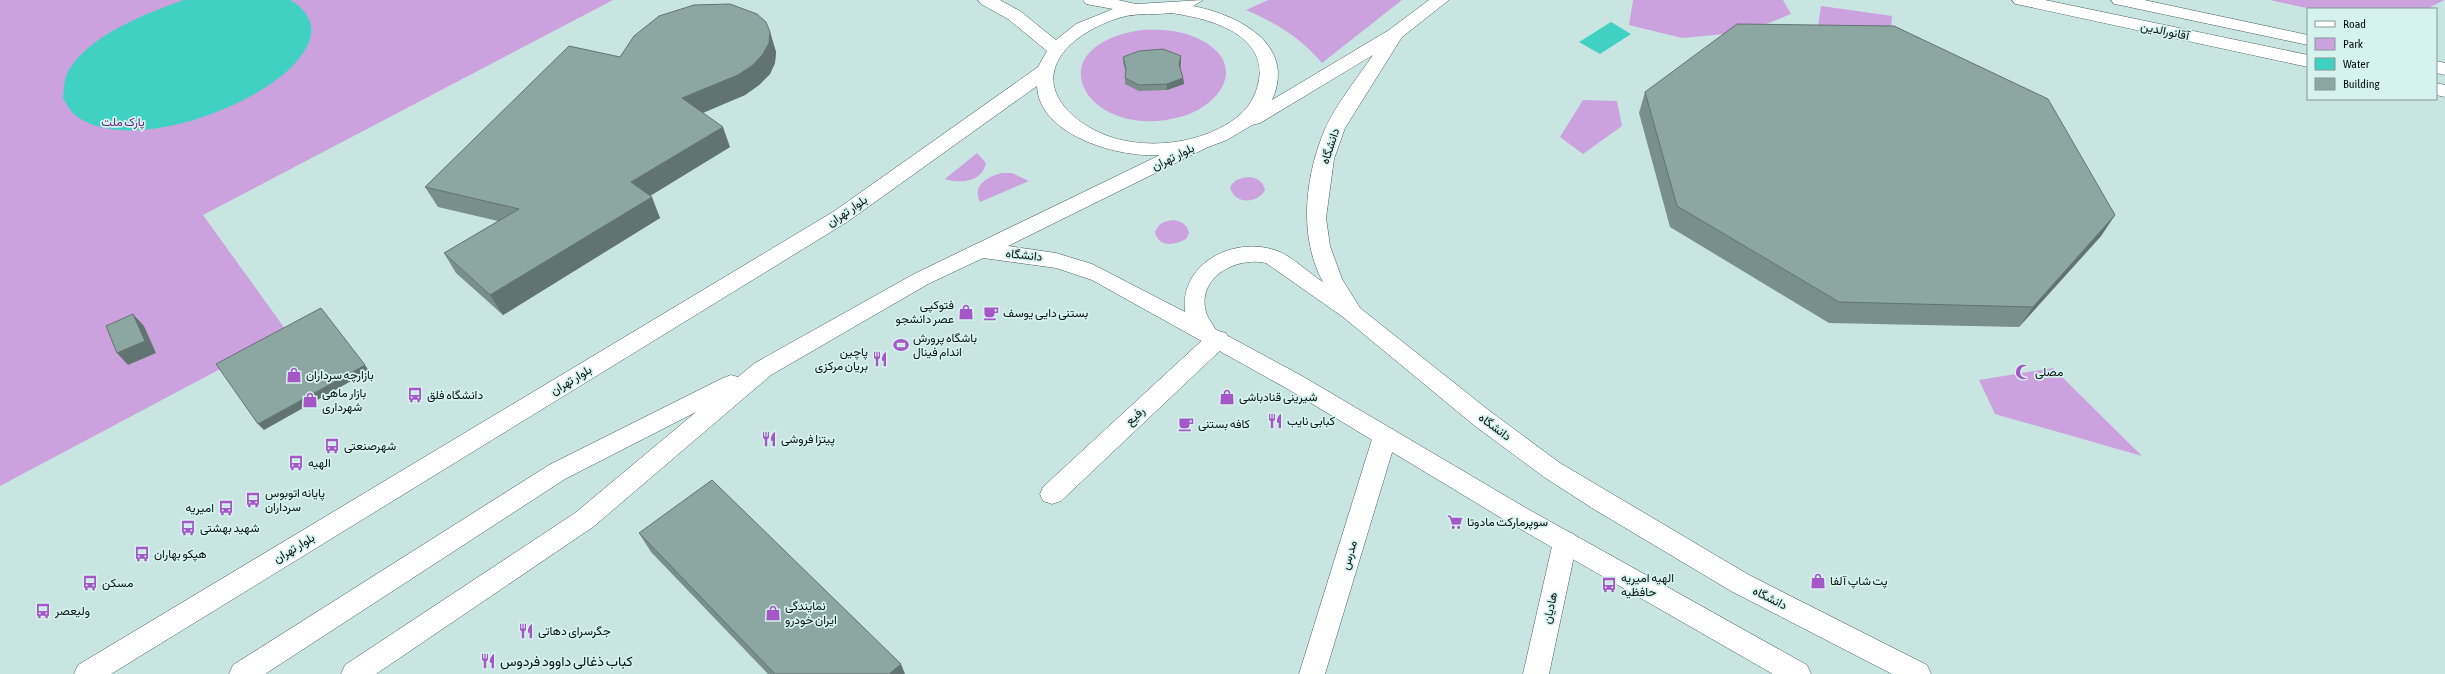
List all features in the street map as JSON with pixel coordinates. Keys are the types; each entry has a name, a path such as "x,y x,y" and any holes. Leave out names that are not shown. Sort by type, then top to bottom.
{"main road":[{"path":"987,0 1008,4 1014,15 1056,49"},
{"path":"1092,0 1137,9"},
{"path":"1171,8 1194,0"},
{"path":"1234,129 1258,109 1270,86 1268,62 1255,41 1233,24 1204,13 1171,8 1137,9 1104,17 1076,31 1056,49 1046,71 1046,94 1060,117 1086,135 1121,147 1161,150 1200,144 1234,129 1395,34 1440,0"},
{"name":"آقانورالدین","path":"2021,0 2307,62"},
{"name":"آقانورالدین","path":"2120,0 2307,40"},
{"name":"دانشگاه","path":"1395,34 1335,128 1324,159 1316,218 1320,246 1332,280 1352,314 1483,419 1552,470 1601,501 1740,583 1918,674"},
{"name":"بلوار تهران","path":"87,674 840,217 1046,71"},
{"name":"بلوار تهران","path":"242,674 557,472 763,369 921,279 1200,144"},
{"name":"دانشگاه","path":"981,250 1050,258 1077,265 1099,275 1212,335 1565,542 1797,674"},
{"path":"1212,335 1196,321 1194,297 1200,277 1215,264 1236,255 1255,254 1271,257 1352,314"},
{"name":"رفیع","path":"1052,494 1212,335"},
{"name":"بلوار تهران","path":"354,674 584,520 763,369"},
{"name":"مدرس","path":"1312,674 1385,436"},
{"name":"هادیان","path":"1536,674 1565,542"}],"green space":[{"name":"پارک ملت","path":"0,0 613,0 203,215 288,333 0,486"},
{"path":"1268,0 1402,0 1322,63 1305,46 1287,32 1268,20 1246,10"},
{"path":"1633,0 1783,0 1791,14 1746,32 1682,38 1629,25"},
{"path":"2270,0 2444,0 2429,8 2307,8"},
{"path":"1821,6 1892,16 1891,29 1818,26"},
{"path":"1141,30 1181,32 1196,37 1217,51 1224,62 1226,74 1223,85 1206,105 1194,112 1180,117 1147,121 1119,116 1098,105 1085,89 1081,72 1088,54 1108,40"},
{"path":"1583,100 1617,101 1622,126 1583,154 1560,137"},
{"path":"977,153 986,163 980,174 975,178 964,181 951,181 945,179"},
{"path":"1002,173 1012,173 1029,181 980,202 978,196 979,186 986,179"},
{"path":"1250,177 1260,181 1265,190 1262,195 1257,198 1252,200 1241,200 1232,193 1230,187 1238,179"},
{"path":"1174,220 1184,224 1189,233 1186,239 1177,243 1163,243 1159,240 1155,232 1158,226 1162,223"},
{"path":"2053,368 2142,456 1995,414 1979,380"}],"water":[{"path":"184,0 290,0 305,12 310,22 311,33 309,43 300,58 278,79 253,95 223,109 191,121 158,128 126,130 98,126 75,115 63,98 65,78 74,62 101,38 118,28 135,19"},
{"path":"1611,22 1631,34 1600,54 1579,42"}],"building":[{"path":"730,4 757,14 766,22 770,32 769,43 763,54 753,65 738,75 682,98 723,127 631,182 652,197 490,295 444,253 519,209 425,187 569,46 620,57 634,36 659,16 694,5"},
{"path":"1737,24 1894,26 2048,99 2115,215 2033,307 1839,302 1677,206 1645,92"},
{"path":"1163,49 1181,56 1179,64 1183,78 1167,84 1139,85 1125,78 1126,68 1123,57 1139,51"},
{"name":"بازارچه سرداران","path":"321,308 365,365 258,424 216,364"},
{"path":"133,314 145,341 117,353 106,326"},
{"name":"نمایندگی ایران خودرو","path":"712,480 901,664 889,674 775,674 639,533"}],"place":[{"name":"فتوکپی عصر دانشجو","path":"966,312"},
{"name":"بستنی دایی یوسف","path":"991,313"},
{"name":"باشگاه پرورش اندام فینال","path":"901,345"},
{"name":"پاچین بریان مرکزی","path":"880,359"},
{"name":"مصلی","path":"2023,372"},
{"name":"بازارچه سرداران","path":"294,375"},
{"name":"دانشگاه فلق","path":"415,395"},
{"name":"شیرینی قنادباشی","path":"1227,397"},
{"name":"بازار ماهی شهرداری","path":"310,400"},
{"name":"کبابی نایب","path":"1275,421"},
{"name":"کافه بستنی","path":"1186,424"},
{"name":"پیتزا فروشی","path":"769,439"},
{"name":"شهرصنعتی","path":"332,446"},
{"name":"الهیه","path":"296,463"},
{"name":"پایانه اتوبوس سرداران","path":"253,500"},
{"name":"امیریه","path":"226,508"},
{"name":"سوپرمارکت مادوتا","path":"1455,522"},
{"name":"شهید بهشتی","path":"188,528"},
{"name":"هپکو بهاران","path":"142,554"},
{"name":"پت شاپ آلفا","path":"1818,581"},
{"name":"مسکن","path":"90,583"},
{"name":"الهیه امیریه حافظیه","path":"1609,585"},
{"name":"ولیعصر","path":"43,611"},
{"name":"نمایندگی ایران خودرو","path":"773,613"},
{"name":"جگرسرای دهاتی","path":"526,631"},
{"name":"کباب ذغالی داوود فردوس","path":"488,661"}]}
